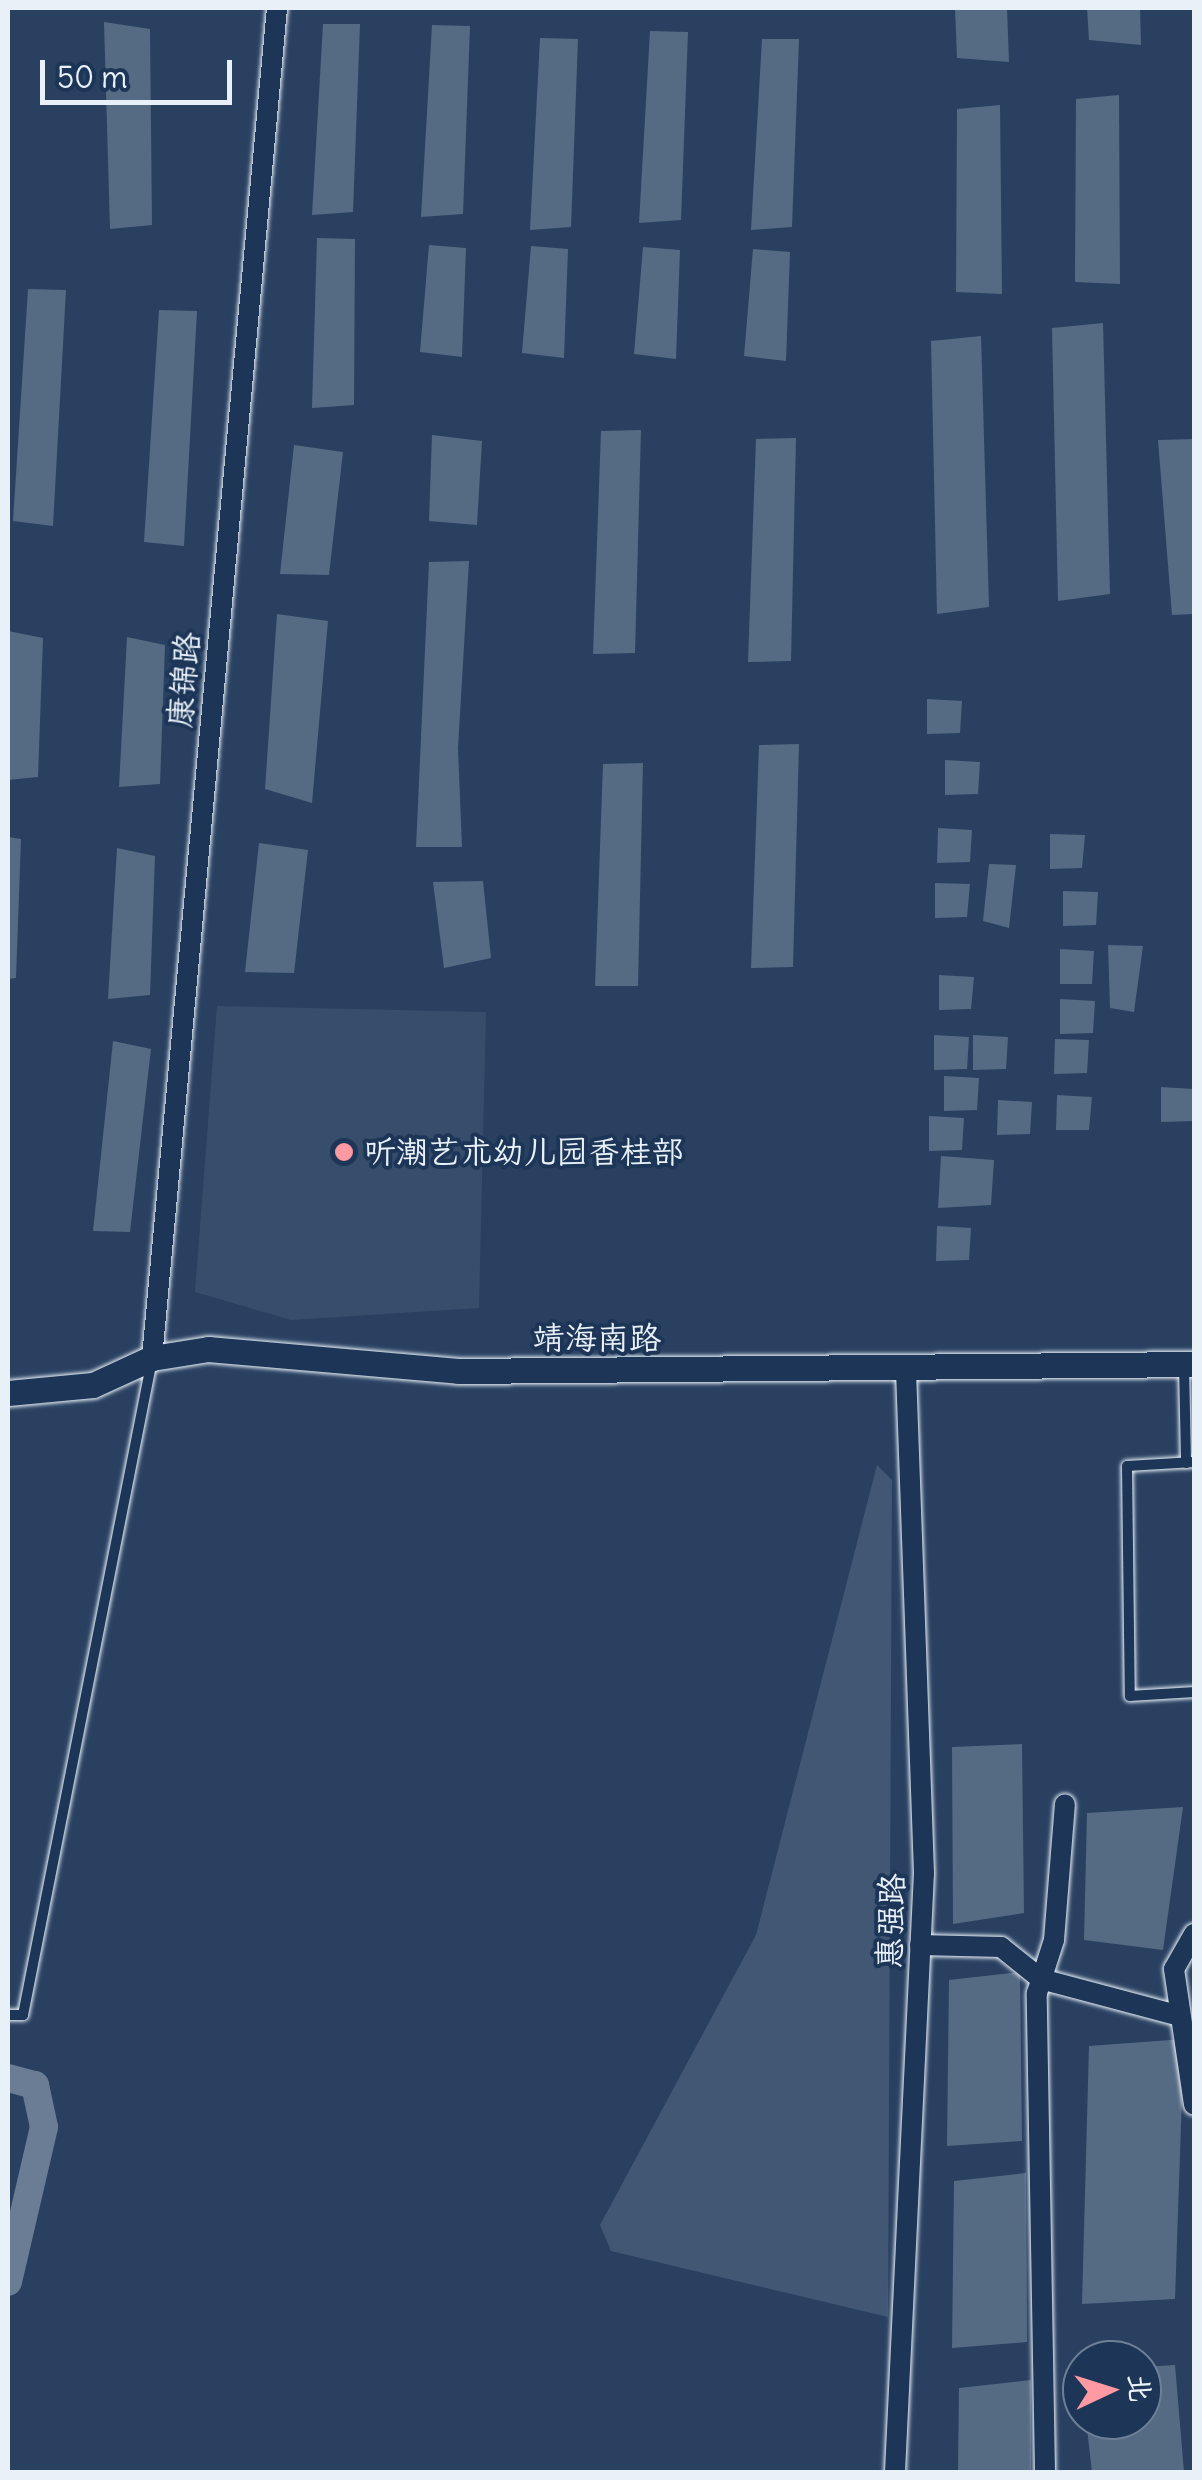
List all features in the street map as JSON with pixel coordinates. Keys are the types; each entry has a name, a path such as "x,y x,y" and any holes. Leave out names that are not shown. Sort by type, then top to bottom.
{"street":[{"name":"康锦路","path":"152,1358 276,8"},
{"name":"靖海南路","path":"8,1393 93,1385 152,1358 208,1349 458,1370 828,1371 1189,1364"},
{"name":"惠强路","path":"895,2472 920,1945 906,1370"},
{"path":"1045,2472 1041,1980 1054,1940 1065,1804"},
{"path":"1194,1934 1174,1969 1194,2104"},
{"path":"920,1945 1001,1947 1041,1980 1180,2016"}],"lane":[{"path":"8,2015 23,2016 152,1358"},
{"path":"1189,1364 1190,1463 1127,1466 1130,1696 1194,1692"}],"shaded area":[{"name":"听潮艺术幼儿园香桂部","path":"217,1006 486,1012 479,1308 291,1320 195,1292"},
{"path":"877,1465 892,1480 888,2317 611,2251 600,2225 756,1935"}],"building":[{"path":"955,8 1007,8 1009,62 957,58"},
{"path":"1087,8 1140,8 1141,45 1089,40"},
{"path":"104,22 150,29 152,225 110,229"},
{"path":"323,24 360,24 353,212 312,215"},
{"path":"432,25 470,26 463,214 421,217"},
{"path":"650,31 688,32 681,220 639,223"},
{"path":"540,38 578,39 571,227 530,230"},
{"path":"762,39 799,39 792,227 751,230"},
{"path":"1119,95 1120,284 1075,282 1076,99"},
{"path":"1000,105 1002,294 956,292 957,109"},
{"path":"317,238 355,239 354,405 312,408"},
{"path":"429,245 466,248 462,357 420,352"},
{"path":"531,246 568,249 564,358 522,353"},
{"path":"643,247 680,250 676,359 634,354"},
{"path":"753,249 790,252 786,361 744,356"},
{"path":"28,289 66,290 53,526 13,521"},
{"path":"159,310 197,311 184,546 144,542"},
{"path":"1103,323 1110,594 1058,601 1052,328"},
{"path":"981,336 989,607 937,614 931,341"},
{"path":"641,430 635,653 593,654 601,431"},
{"path":"432,435 482,441 477,525 429,521"},
{"path":"796,438 791,661 748,662 756,439"},
{"path":"1194,439 1194,614 1172,615 1158,440"},
{"path":"294,445 343,452 329,575 280,574"},
{"path":"469,561 458,748 462,847 416,847 429,562"},
{"path":"277,614 328,621 312,803 265,789"},
{"path":"8,631 43,638 38,777 8,780"},
{"path":"127,637 165,645 160,784 119,787"},
{"path":"927,699 962,701 960,733 927,734"},
{"path":"799,744 793,967 751,968 759,745"},
{"path":"945,760 980,762 978,794 945,795"},
{"path":"643,763 638,986 595,986 603,764"},
{"path":"938,828 972,830 970,862 937,863"},
{"path":"1050,834 1085,835 1082,868 1050,869"},
{"path":"8,837 21,839 16,978 8,979"},
{"path":"259,843 308,850 294,973 245,972"},
{"path":"117,848 155,856 150,995 108,999"},
{"path":"989,864 1016,865 1009,928 983,921"},
{"path":"483,881 491,958 444,968 433,882"},
{"path":"935,883 970,884 967,917 935,918"},
{"path":"1063,891 1098,892 1096,925 1063,926"},
{"path":"1108,945 1143,946 1134,1012 1110,1008"},
{"path":"1060,949 1094,951 1092,984 1060,984"},
{"path":"939,975 974,977 971,1009 939,1010"},
{"path":"1060,999 1095,1001 1093,1033 1060,1034"},
{"path":"934,1035 969,1037 967,1069 934,1070"},
{"path":"973,1035 1008,1037 1006,1069 973,1070"},
{"path":"1055,1039 1089,1040 1087,1073 1054,1074"},
{"path":"113,1041 151,1049 130,1232 93,1231"},
{"path":"944,1076 979,1078 977,1110 944,1111"},
{"path":"1161,1087 1194,1089 1194,1121 1161,1122"},
{"path":"1057,1095 1092,1097 1089,1130 1056,1130"},
{"path":"998,1100 1032,1102 1030,1134 997,1135"},
{"path":"929,1116 964,1118 962,1150 929,1151"},
{"path":"941,1156 994,1160 991,1205 938,1208"},
{"path":"937,1226 971,1228 969,1260 936,1261"},
{"path":"1022,1744 1024,1913 953,1924 952,1747"},
{"path":"1183,1807 1163,1950 1084,1940 1087,1813"},
{"path":"1020,1972 1022,2141 947,2146 949,1980"},
{"path":"1184,2039 1175,2299 1082,2304 1089,2046"},
{"path":"1026,2173 1027,2342 952,2348 954,2181"},
{"path":"1175,2365 1184,2472 1092,2472 1088,2440 1162,2440 1162,2366"},
{"path":"1031,2380 1031,2472 958,2472 959,2388"}],"waterway":[{"path":"8,2078 35,2085 44,2127 8,2282"}],"place":[{"name":"听潮艺术幼儿园香桂部","path":"344,1152"}]}
